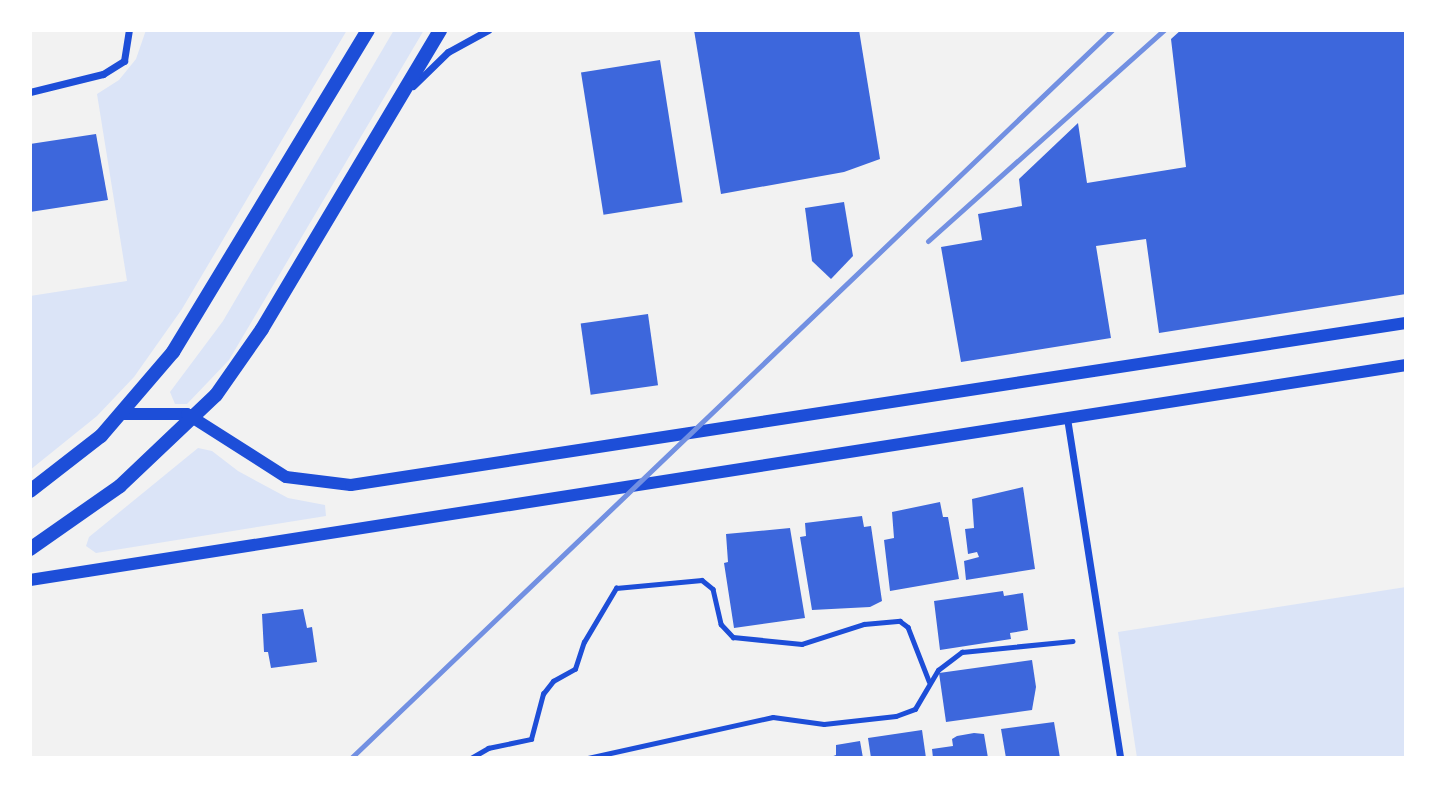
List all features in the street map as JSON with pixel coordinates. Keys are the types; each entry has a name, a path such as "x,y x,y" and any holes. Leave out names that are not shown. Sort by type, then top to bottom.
{"main road":[{"path":"30,491 78,456 123,414 194,321 368,30"},
{"path":"30,549 120,486 197,417 242,362 440,30"}],"street":[{"path":"30,92 113,68 124,61 130,30"},
{"path":"395,104 447,52 488,30"},
{"path":"123,414 175,412 197,417 271,470 302,482 351,485 1406,323"},
{"path":"30,580 1406,365"},
{"path":"1067,418 1120,758"}],"path":[{"path":"471,758 488,748 521,744 531,738 537,726 543,694 553,681 575,669 584,642 616,588 702,580 713,589 721,624 733,637 802,643 864,624 900,621 908,627 929,681"},
{"path":"588,758 774,717 824,723 896,716 915,709 929,681 962,652 1072,641"}],"shaded area":[{"path":"146,30 347,30 182,309 134,377 97,416 30,470 30,296 127,281 97,94 119,80 136,59"},
{"path":"394,30 424,30 229,360 187,404 175,404 170,392 223,321"},
{"path":"198,448 212,451 238,471 288,498 325,505 326,516 96,553 86,546 89,537"},
{"path":"1406,587 1406,758 1137,758 1118,632"}],"building":[{"path":"694,30 859,30 880,159 844,172 721,194"},
{"path":"1181,30 1406,30 1406,294 1159,333 1146,239 1096,246 1111,338 961,362 941,247 982,240 978,214 1022,206 1019,179 1078,123 1087,183 1186,167 1171,39"},
{"path":"660,60 683,202 604,215 581,73"},
{"path":"96,134 108,200 30,212 30,144"},
{"path":"844,202 853,256 831,279 812,261 805,208"},
{"path":"648,314 658,385 591,395 581,323"},
{"path":"1023,487 1035,569 966,580 964,561 979,557 977,552 968,554 965,529 974,528 972,499"},
{"path":"940,502 943,517 948,517 959,579 890,591 884,540 894,538 892,512"},
{"path":"862,516 864,527 871,526 882,601 870,607 812,610 800,537 806,536 805,523"},
{"path":"790,528 805,618 734,628 724,563 728,562 726,534"},
{"path":"1003,591 1004,596 1023,593 1028,630 1010,633 1011,639 940,650 934,601"},
{"path":"303,609 307,628 312,627 317,662 271,668 268,652 264,652 262,614"},
{"path":"1032,660 1036,687 1032,710 946,722 939,673"},
{"path":"1054,722 1060,758 1006,758 1001,729"},
{"path":"922,730 926,758 871,758 868,738"},
{"path":"974,733 984,734 988,758 933,758 932,749 953,746 952,739"},
{"path":"860,741 863,758 828,758 836,755 836,745"}],"railway":[{"path":"351,758 1112,30"},
{"path":"928,241 1164,30"}]}
